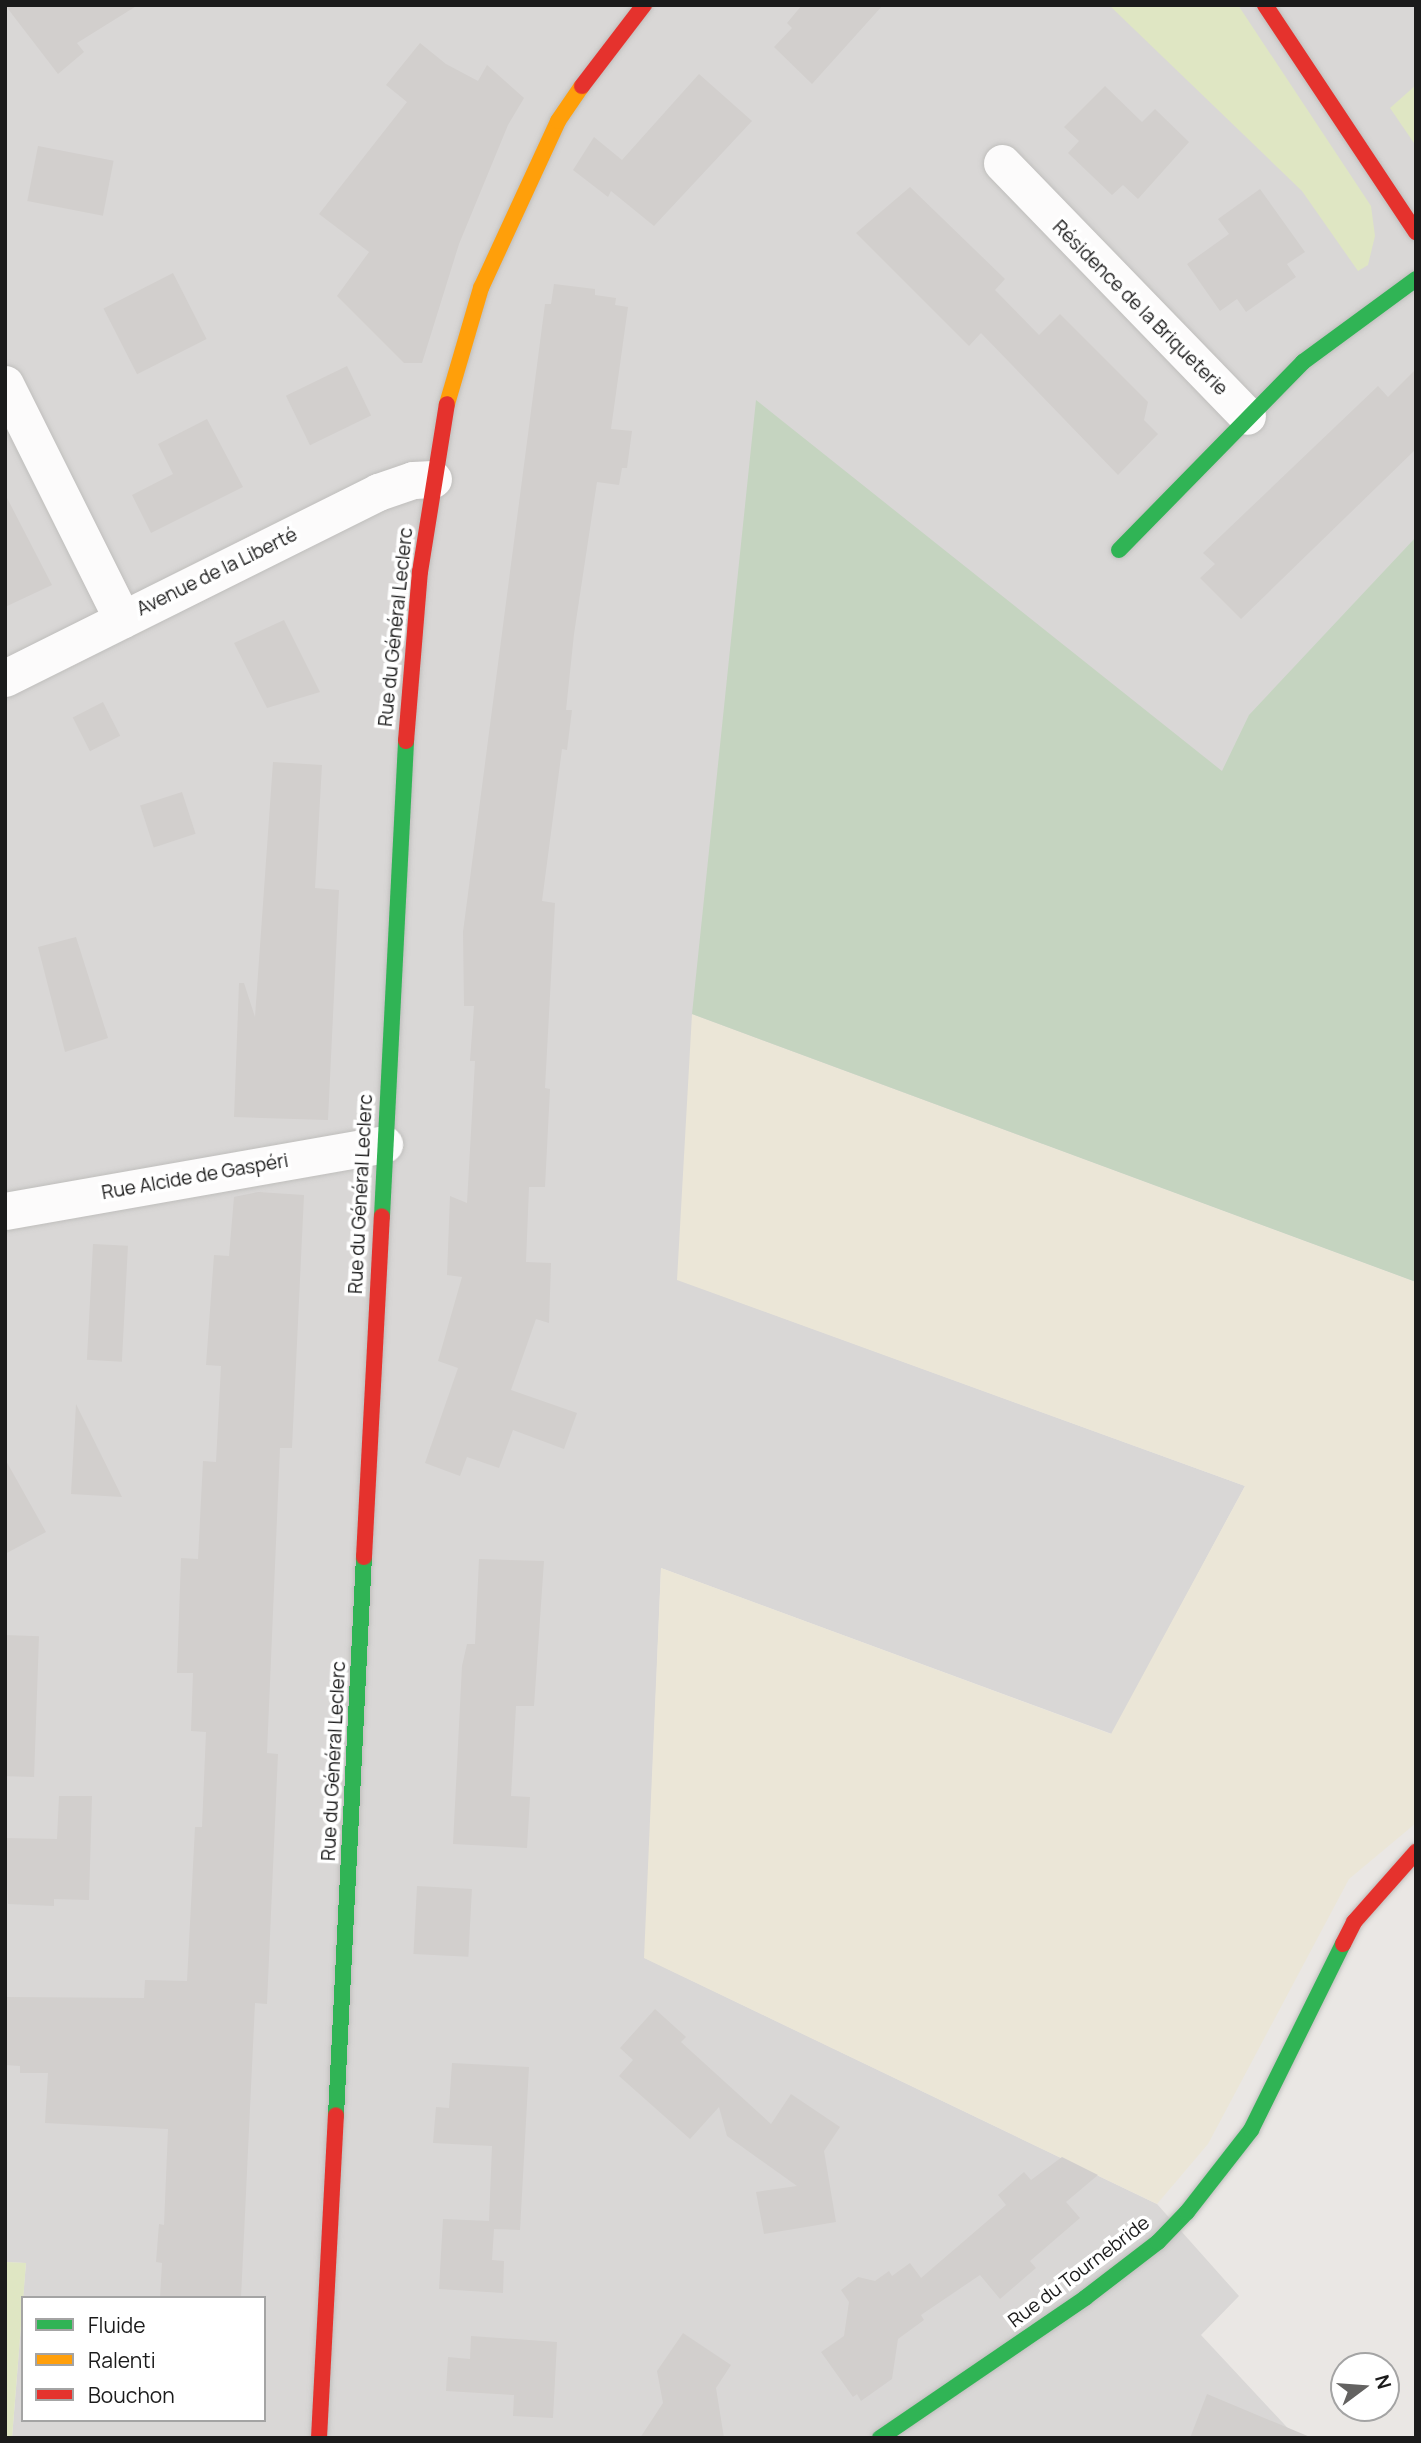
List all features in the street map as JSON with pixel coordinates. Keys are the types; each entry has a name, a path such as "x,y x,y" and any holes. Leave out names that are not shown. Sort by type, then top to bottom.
{"street":[{"name":"Rue du Général Leclerc","path":"319,2438 384,1144 411,667 433,479 458,362 504,230 564,112 644,5"},
{"path":"1265,5 1416,232"},
{"name":"Résidence de la Briqueterie","path":"1002,163 1034,201 1247,415"},
{"path":"1119,550 1247,415 1319,348 1416,279"},
{"path":"5,384 122,619"},
{"name":"Avenue de la Liberté","path":"5,677 378,492 413,480 433,479"},
{"name":"Rue Alcide de Gaspéri","path":"5,1212 384,1144"},
{"name":"Rue du Tournebride","path":"880,2438 1085,2298 1158,2242 1187,2212 1251,2130 1354,1922 1416,1852"}],"shaded area":[{"path":"5,5 1416,5 1416,1282 1043,1144 687,1283 1245,1486 1112,1734 661,1568 645,1958 1157,2204 1239,2296 1201,2335 1297,2438 12,2438 21,2325 21,2422 266,2422 266,2296 23,2296 26,2263 5,2262"},
{"path":"692,1014 1416,1282 1416,1823 1349,1879 1208,2144 1157,2204 644,1958 661,1568 1111,1734 1245,1486 677,1280"}],"green space":[{"path":"1109,5 1238,5 1371,206 1375,236 1368,265 1358,271 1302,191"},
{"path":"1416,85 1416,146 1390,108"},
{"path":"756,400 1222,771 1249,715 1416,537 1416,1282 692,1014"},
{"path":"5,2262 26,2263 23,2296 21,2296 12,2438 5,2438"}],"building":[{"path":"5,5 138,5 77,43 84,52 58,74"},
{"path":"802,5 883,5 812,84 774,47 792,28 787,23"},
{"path":"420,43 446,64 478,81 487,65 524,98 508,125 459,244 422,363 404,363 337,296 369,252 319,214 407,102 386,85"},
{"path":"699,74 752,121 654,226 611,191 608,197 573,170 594,137 622,160"},
{"path":"1105,86 1142,122 1155,109 1189,142 1138,199 1123,185 1112,195 1068,153 1079,141 1064,127"},
{"path":"38,146 114,161 103,216 27,201"},
{"path":"910,187 1005,279 995,290 1039,335 1060,314 1148,402 1144,420 1158,434 1118,475 981,333 969,346 856,233"},
{"path":"1260,189 1305,252 1287,264 1296,277 1246,312 1237,299 1220,311 1187,264 1229,234 1218,219"},
{"path":"173,273 207,339 137,374 104,308"},
{"path":"554,284 595,289 595,295 616,298 615,305 628,307 611,429 632,431 627,468 622,468 619,485 597,482 574,634 566,710 572,710 567,750 562,749 542,901 555,903 545,1088 550,1089 545,1187 529,1187 526,1262 551,1263 549,1323 536,1319 511,1390 577,1413 564,1449 513,1430 499,1468 467,1457 460,1476 425,1463 458,1368 438,1361 462,1277 447,1275 450,1196 467,1203 475,1061 470,1061 474,1006 464,1006 463,932 545,304 551,304"},
{"path":"347,366 371,415 310,445 286,396"},
{"path":"1416,369 1416,449 1241,619 1200,578 1215,564 1203,553 1378,386 1388,397"},
{"path":"207,419 243,487 151,533 132,495 173,474 158,444"},
{"path":"5,494 52,585 5,607"},
{"path":"284,620 320,692 267,708 234,643"},
{"path":"103,702 120,736 90,751 73,717"},
{"path":"273,762 322,765 315,888 339,890 328,1120 234,1117 239,983 244,983 255,1017"},
{"path":"182,792 196,834 154,847 140,806"},
{"path":"76,937 108,1038 65,1052 38,947"},
{"path":"258,1192 304,1195 292,1448 280,1448 267,1753 278,1754 267,2004 255,2003 241,2296 160,2296 162,2263 156,2262 159,2224 164,2225 168,2129 45,2123 48,2073 20,2073 20,2066 5,2065 5,1997 144,1998 145,1980 187,1981 195,1827 202,1827 206,1732 191,1731 193,1673 177,1673 181,1558 198,1559 203,1461 216,1462 221,1366 206,1365 214,1255 229,1256 234,1197"},
{"path":"93,1244 128,1246 122,1362 87,1360"},
{"path":"76,1404 122,1497 71,1494"},
{"path":"5,1459 46,1532 5,1554"},
{"path":"479,1559 544,1561 534,1706 516,1706 511,1796 530,1797 527,1848 453,1844 462,1666 467,1644 475,1644"},
{"path":"5,1635 39,1636 34,1777 5,1776"},
{"path":"59,1796 92,1796 89,1900 54,1899 54,1906 8,1904 5,1838 57,1839"},
{"path":"417,1886 472,1889 468,1957 413,1954"},
{"path":"655,2009 686,2037 681,2042 771,2124 791,2094 840,2127 824,2151 836,2222 764,2234 756,2192 797,2186 727,2136 719,2107 690,2139 619,2076 633,2060 620,2048"},
{"path":"452,2063 529,2067 520,2230 494,2229 492,2260 504,2261 503,2293 439,2289 443,2219 489,2221 492,2146 433,2143 436,2107 449,2108"},
{"path":"1062,2157 1098,2175 1066,2202 1080,2218 1030,2261 1036,2268 1000,2299 980,2275 921,2315 924,2320 898,2339 892,2379 861,2401 857,2394 853,2397 821,2352 844,2336 849,2302 841,2290 858,2277 875,2281 889,2271 892,2276 910,2263 921,2278 1006,2205 998,2195 1024,2172 1031,2180"},
{"path":"683,2333 731,2365 716,2388 724,2438 640,2438 663,2403 657,2371"},
{"path":"471,2336 557,2342 553,2418 513,2416 514,2395 446,2391 448,2357 470,2359"},
{"path":"1207,2394 1310,2437 1190,2438"}],"traffic: fast":[{"path":"1119,550 1303,362 1416,279"},
{"path":"382,1216 406,741"},
{"path":"336,2115 364,1557"},
{"path":"880,2438 1085,2298 1158,2242 1187,2212 1251,2130 1343,1944"}],"traffic: slow":[{"path":"447,404 481,288 558,121 582,86"}],"traffic: jam":[{"path":"582,86 644,5"},
{"path":"1265,5 1416,232"},
{"path":"406,741 420,572 447,404"},
{"path":"364,1557 382,1216"},
{"path":"1343,1944 1354,1922 1416,1852"},
{"path":"319,2438 336,2115"}]}
